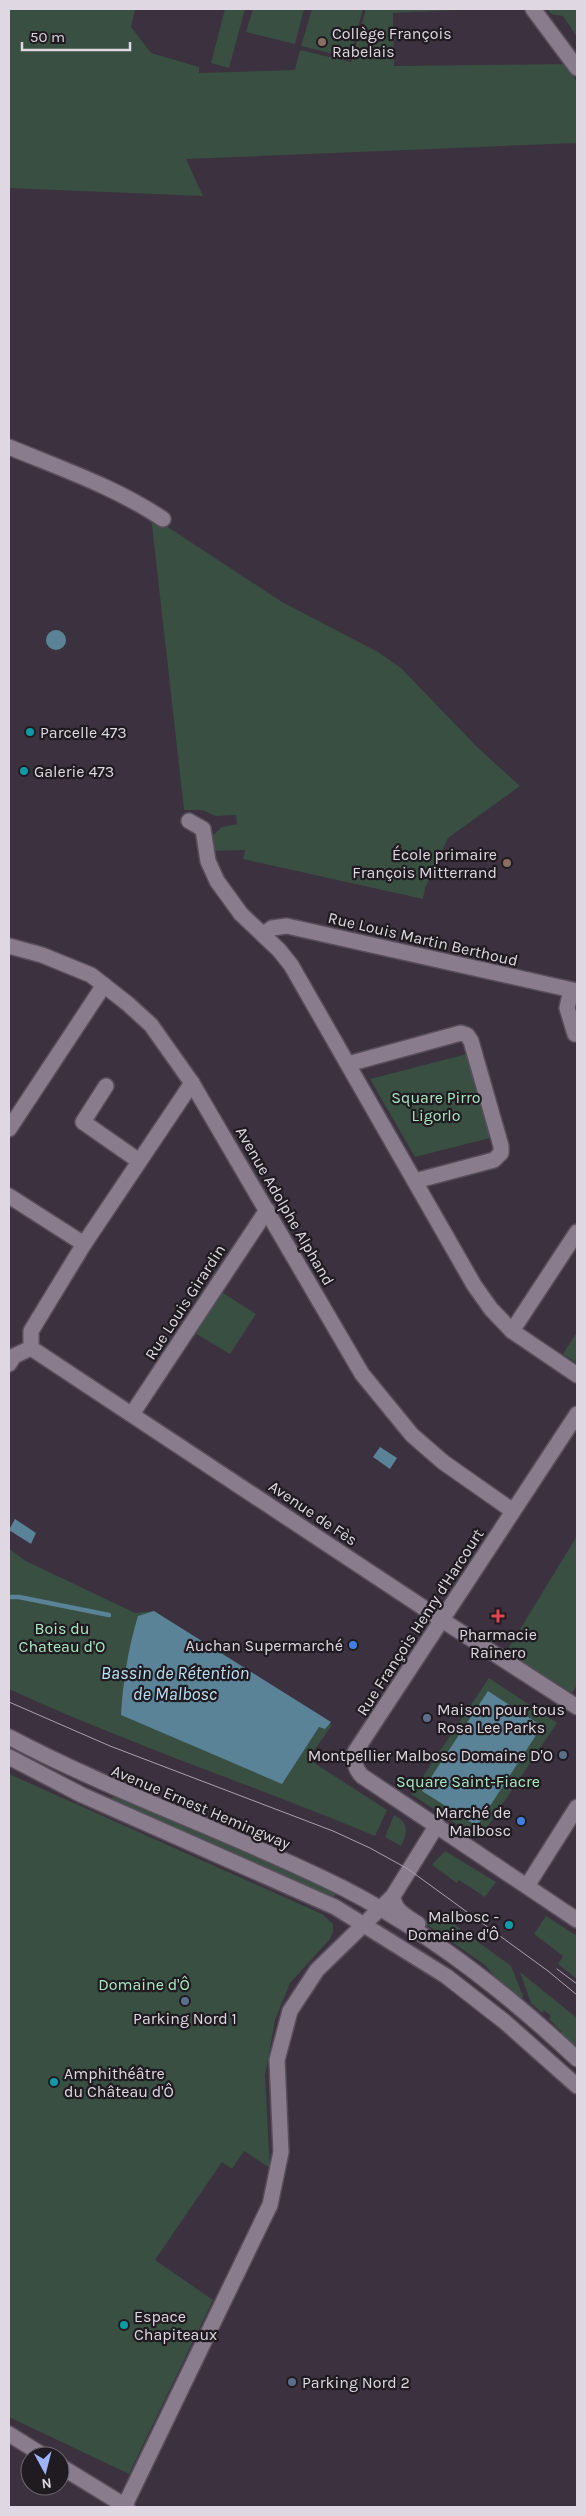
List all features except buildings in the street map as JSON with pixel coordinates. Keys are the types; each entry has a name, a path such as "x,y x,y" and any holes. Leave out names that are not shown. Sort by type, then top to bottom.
{"street":[{"path":"533,9 577,68"},
{"path":"9,447 107,486 134,500 163,519"},
{"path":"189,821 203,829 208,861 227,897 291,965 474,1285 491,1309 512,1331 577,1375"},
{"name":"Rue Louis Martin Berthoud","path":"263,934 272,928 287,926 574,991"},
{"name":"Avenue Adolphe Alphand","path":"9,946 42,955 90,976 104,985 151,1025 192,1083 362,1374 412,1435 443,1462 513,1511"},
{"path":"9,1129 104,985"},
{"path":"574,991 567,1008 575,1034"},
{"path":"348,1064 461,1033 467,1035 471,1041 501,1146 501,1153 494,1160 415,1181"},
{"path":"9,1364 14,1356 30,1348 31,1331 84,1244 192,1083"},
{"path":"106,1086 83,1122 139,1161"},
{"path":"9,1196 84,1244"},
{"name":"Rue Louis Girardin","path":"132,1414 267,1210"},
{"path":"512,1331 577,1232"},
{"name":"Avenue de Fès","path":"30,1348 577,1707"},
{"name":"Rue François Henry d'Harcourt","path":"577,1414 355,1752 354,1761 358,1772 362,1776 577,1920"},
{"name":"Avenue Ernest Hemingway","path":"9,1736 65,1767 320,1878 379,1910 441,1949 525,2010 577,2059"},
{"path":"9,1757 82,1796 335,1908 364,1924 446,1976 505,2022 577,2086"},
{"path":"527,1886 577,1807"},
{"path":"70,2472 126,2506 270,2206 281,2152 278,2060 290,2011 305,1985 317,1970 393,1896 437,1825"},
{"name":"Avenue Ernest Hemingway","path":"393,1896 394,1905 397,1910 436,1935 441,1949"},
{"path":"9,2434 28,2446"}],"green space":[{"path":"9,9 135,9 131,27 151,53 199,67 199,73 295,70 300,50 351,62 366,9 476,9 393,13 394,66 567,64 577,83 577,143 186,159 203,196 9,188"},
{"path":"225,9 245,9 229,68 211,63"},
{"path":"253,9 304,9 295,44 246,32"},
{"path":"312,9 363,9 350,58 301,46"},
{"path":"547,9 577,9 577,37 563,16 551,14"},
{"path":"151,516 282,602 378,652 401,668 477,747 520,786 448,838 425,888 423,899 243,859 245,850 212,851 213,835 222,827 237,824 236,815 216,816 202,810 184,810"},
{"name":"Square Pirro Ligorlo","path":"467,1054 490,1138 415,1157 370,1079"},
{"path":"220,1291 256,1314 230,1354 193,1332"},
{"path":"577,1332 577,1363 563,1354"},
{"path":"577,1536 577,1685 572,1693 506,1652"},
{"name":"Bois du Chateau d'O","path":"9,1549 26,1561 135,1613 154,1611 332,1725 308,1759 387,1810 375,1836 99,1728 9,1689"},
{"name":"Square Saint-Fiacre","path":"489,1678 557,1723 479,1839 411,1794"},
{"name":"Domaine d'Ô","path":"9,1774 322,1914 333,1924 333,1932 330,1939 290,1983 275,2020 265,2076 270,2168 244,2151 232,2169 222,2162 155,2260 213,2300 129,2474 9,2417"},
{"path":"118,1795 338,1890 334,1897 110,1803 111,1798"},
{"path":"394,1815 402,1821 406,1828 401,1846 385,1837"},
{"path":"445,1851 496,1882 485,1897 459,1880 457,1883 432,1865"},
{"path":"443,1916 511,1966 523,1996 522,2000 501,1984 485,1965 423,1922 433,1917"},
{"path":"546,1916 577,1936 577,1979 558,1964 563,1956 534,1934"},
{"path":"520,1972 577,2018 577,2052 559,2035 562,2032 549,2019 551,2016 544,2010 542,2013 531,2003"}],"water":[{"path":"56,630 63,633 66,640 63,647 56,650 49,647 46,640 49,633"},
{"path":"380,1447 397,1458 390,1469 373,1457"},
{"path":"15,1519 36,1533 31,1544 9,1530"},
{"name":"Bassin de Rétention de Malbosc","path":"154,1611 331,1722 325,1729 319,1727 282,1784 121,1715 126,1665 138,1616"},
{"name":"Square Saint-Fiacre","path":"488,1691 542,1726 477,1826 422,1791"}],"waterway":[{"path":"9,1597 19,1597 109,1615"}],"tram line":[{"path":"9,1702 110,1746 333,1831 370,1848 408,1869 548,1971 577,1995"},
{"path":"557,1969 577,1984"}],"place":[{"name":"Collège François Rabelais","path":"322,42"},
{"name":"Parcelle 473","path":"30,732"},
{"name":"Galerie 473","path":"24,771"},
{"name":"École primaire François Mitterrand","path":"507,863"},
{"name":"Pharmacie Rainero","path":"498,1616"},
{"name":"Auchan Supermarché","path":"353,1645"},
{"name":"Maison pour tous Rosa Lee Parks","path":"427,1718"},
{"name":"Montpellier Malbosc Domaine D'O","path":"563,1755"},
{"name":"Marché de Malbosc","path":"521,1821"},
{"name":"Malbosc - Domaine d'Ô","path":"509,1925"},
{"name":"Parking Nord 1","path":"185,2001"},
{"name":"Amphithéâtre du Château d'Ô","path":"54,2082"},
{"name":"Espace Chapiteaux","path":"124,2325"},
{"name":"Parking Nord 2","path":"292,2382"}]}
